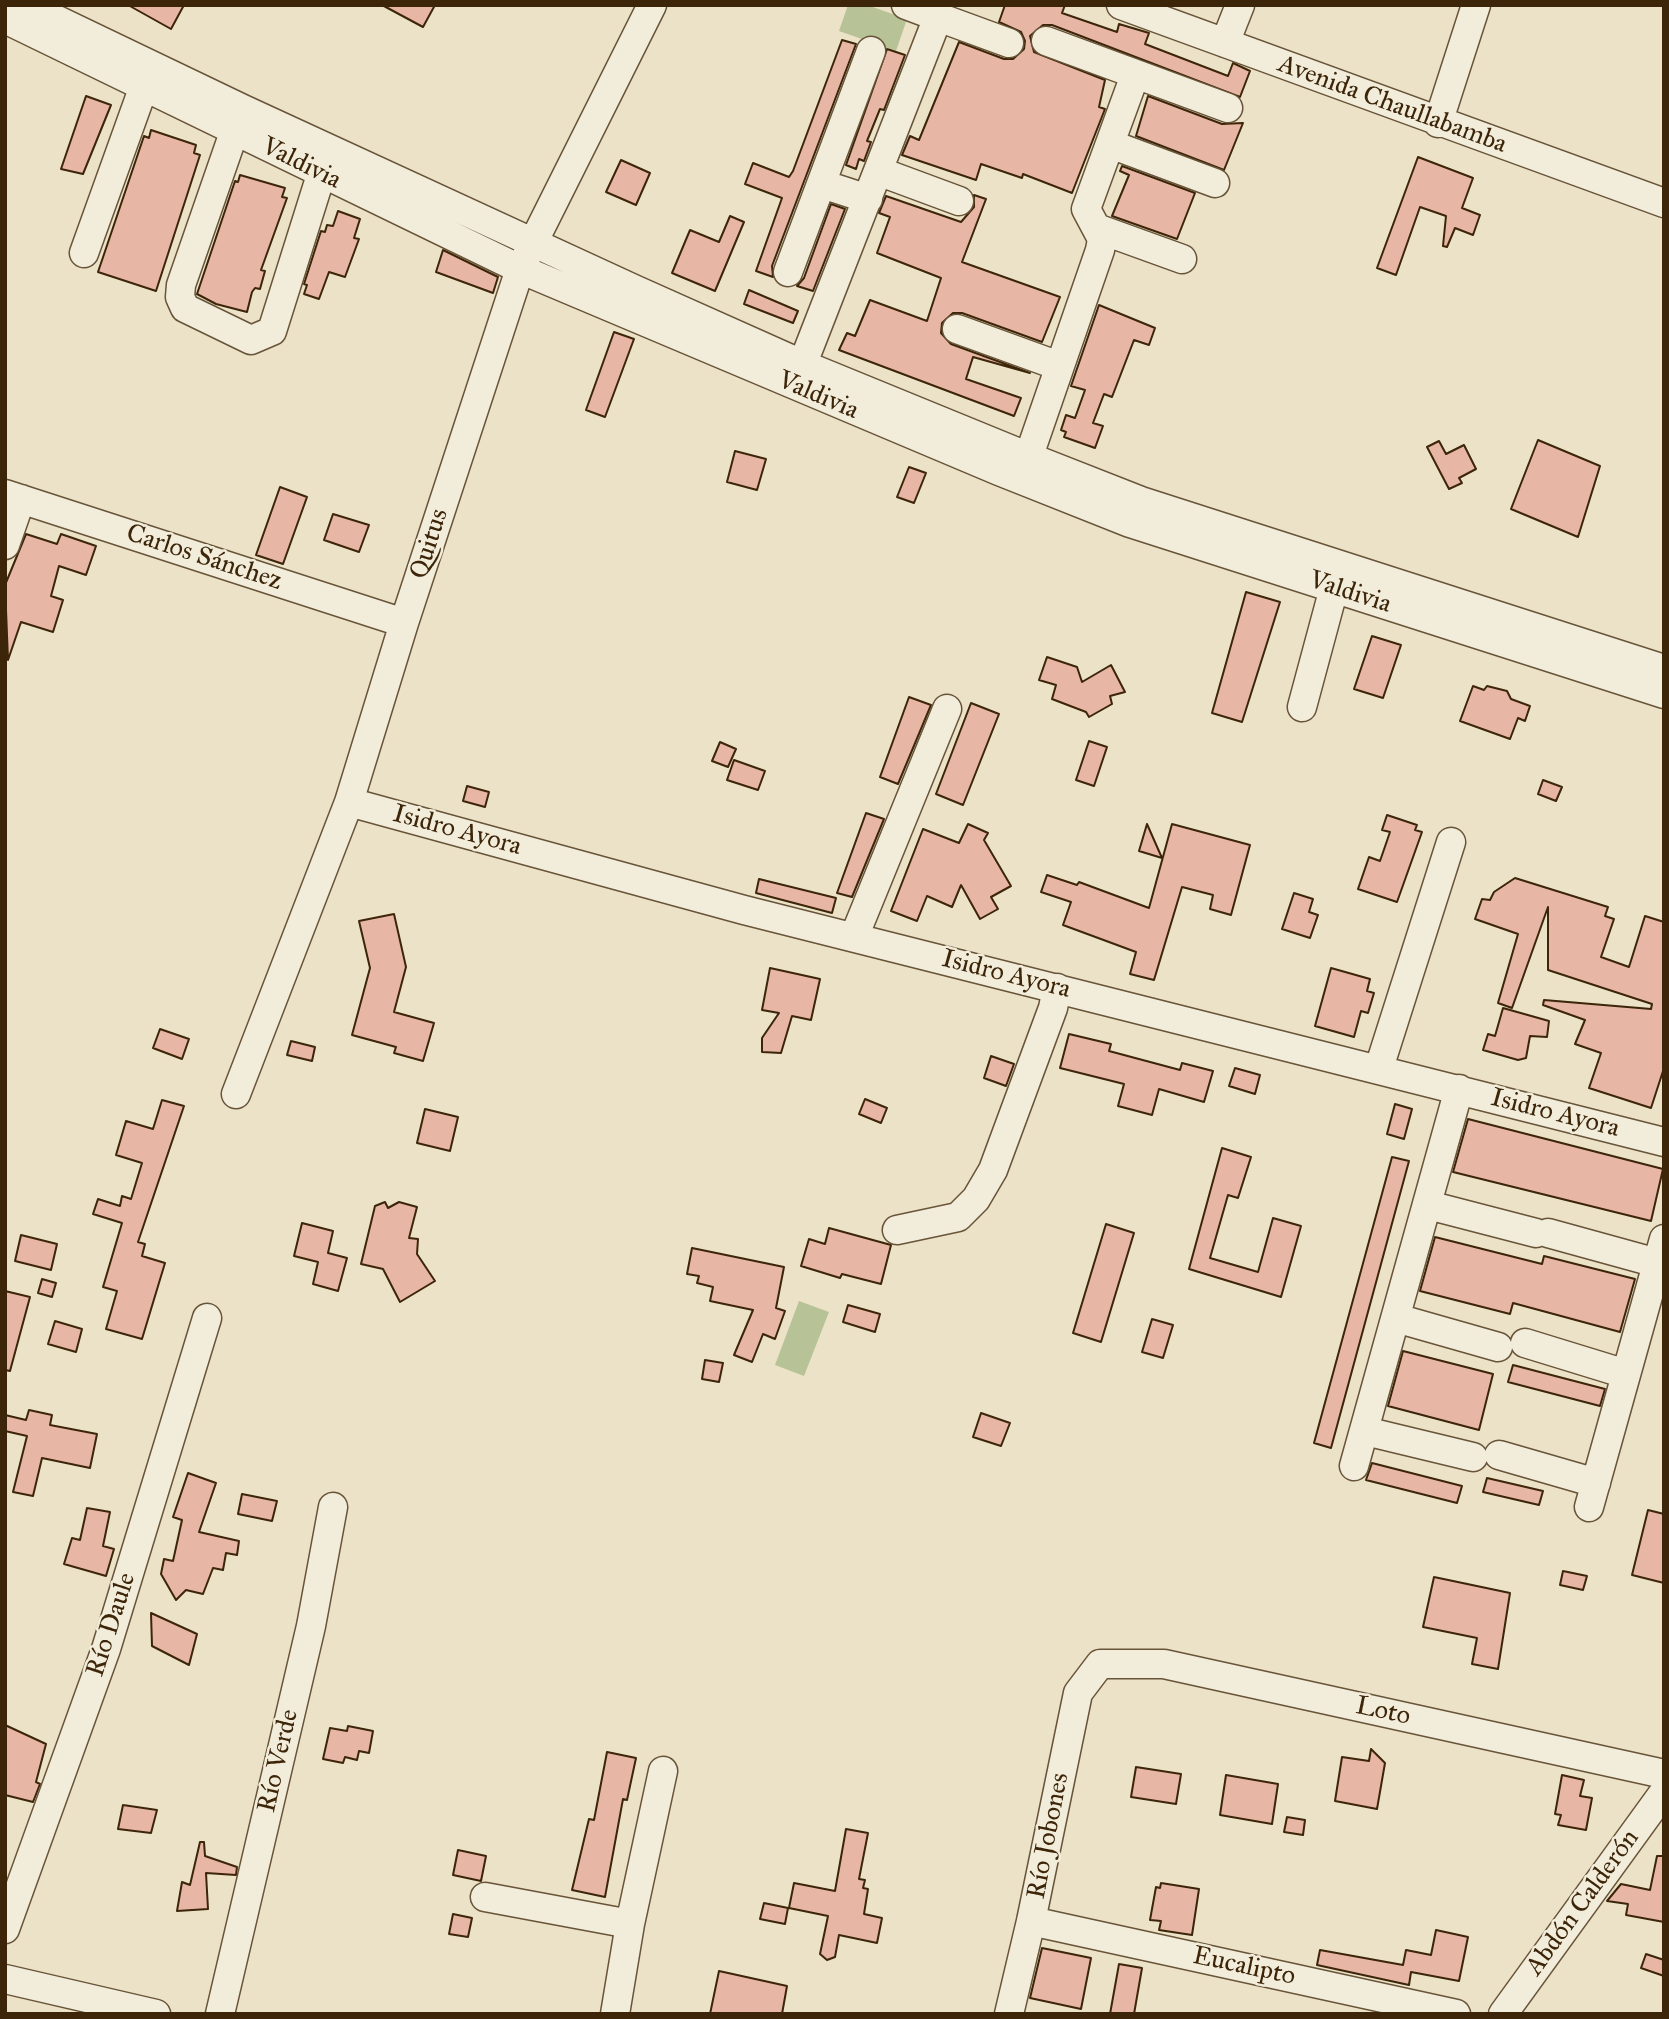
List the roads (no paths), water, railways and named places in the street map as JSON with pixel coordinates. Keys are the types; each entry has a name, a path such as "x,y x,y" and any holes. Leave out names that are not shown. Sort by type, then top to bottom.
{"street":[{"name":"Valdivia","path":"26,5 149,77"},
{"name":"Quitus","path":"236,1094 349,802 404,623 520,269 652,5"},
{"path":"906,5 1009,43"},
{"name":"Avenida Chaullabamba","path":"1121,5 1438,123 1664,202"},
{"path":"1225,43 1240,5"},
{"path":"1438,123 1476,5"},
{"path":"799,375 938,17"},
{"name":"Valdivia","path":"5,19 149,77 238,120 532,241 631,301 799,375 1025,468 1130,523 1334,588 1444,611 1664,669"},
{"path":"1046,41 1228,108"},
{"path":"788,272 871,51"},
{"path":"1025,468 1100,250 1102,239 1099,229 1086,209 1135,75"},
{"path":"84,253 149,77"},
{"name":"Valdivia","path":"238,120 321,175 520,269 631,301"},
{"path":"238,120 181,285 180,297 185,308 251,340 272,331 321,175"},
{"path":"1110,144 1215,183"},
{"path":"878,171 959,201"},
{"path":"822,184 867,199"},
{"path":"1099,229 1182,259"},
{"path":"957,330 1059,366"},
{"name":"Valdivia","path":"1025,468 1141,501 1664,694"},
{"path":"7,531 13,496"},
{"name":"Carlos Sánchez","path":"13,496 404,623"},
{"path":"1302,707 1334,588"},
{"path":"854,937 947,709"},
{"name":"Isidro Ayora","path":"349,802 854,937 1664,1142"},
{"path":"1379,1068 1451,842"},
{"path":"897,1230 958,1217 976,1199 993,1170 1053,1008 1057,988"},
{"path":"1354,1466 1459,1089"},
{"path":"1364,1432 1486,1456 1592,1495 1660,1251 1542,1233 1428,1205"},
{"name":"Río Daule","path":"5,1929 106,1649 207,1318"},
{"path":"1396,1318 1626,1374"},
{"name":"Río Verde","path":"220,2014 311,1626 333,1507"},
{"name":"Loto","path":"1100,1664 1164,1664 1664,1773"},
{"name":"Río Jobones","path":"1009,2014 1078,1693 1100,1664"},
{"path":"615,2014 630,1924 663,1771"},
{"name":"Abdón Calderón","path":"1503,2014 1664,1792"},
{"path":"485,1897 630,1924"},
{"name":"Eucalipto","path":"1031,1921 1456,2014"},
{"path":"5,1979 156,2014"}]}
